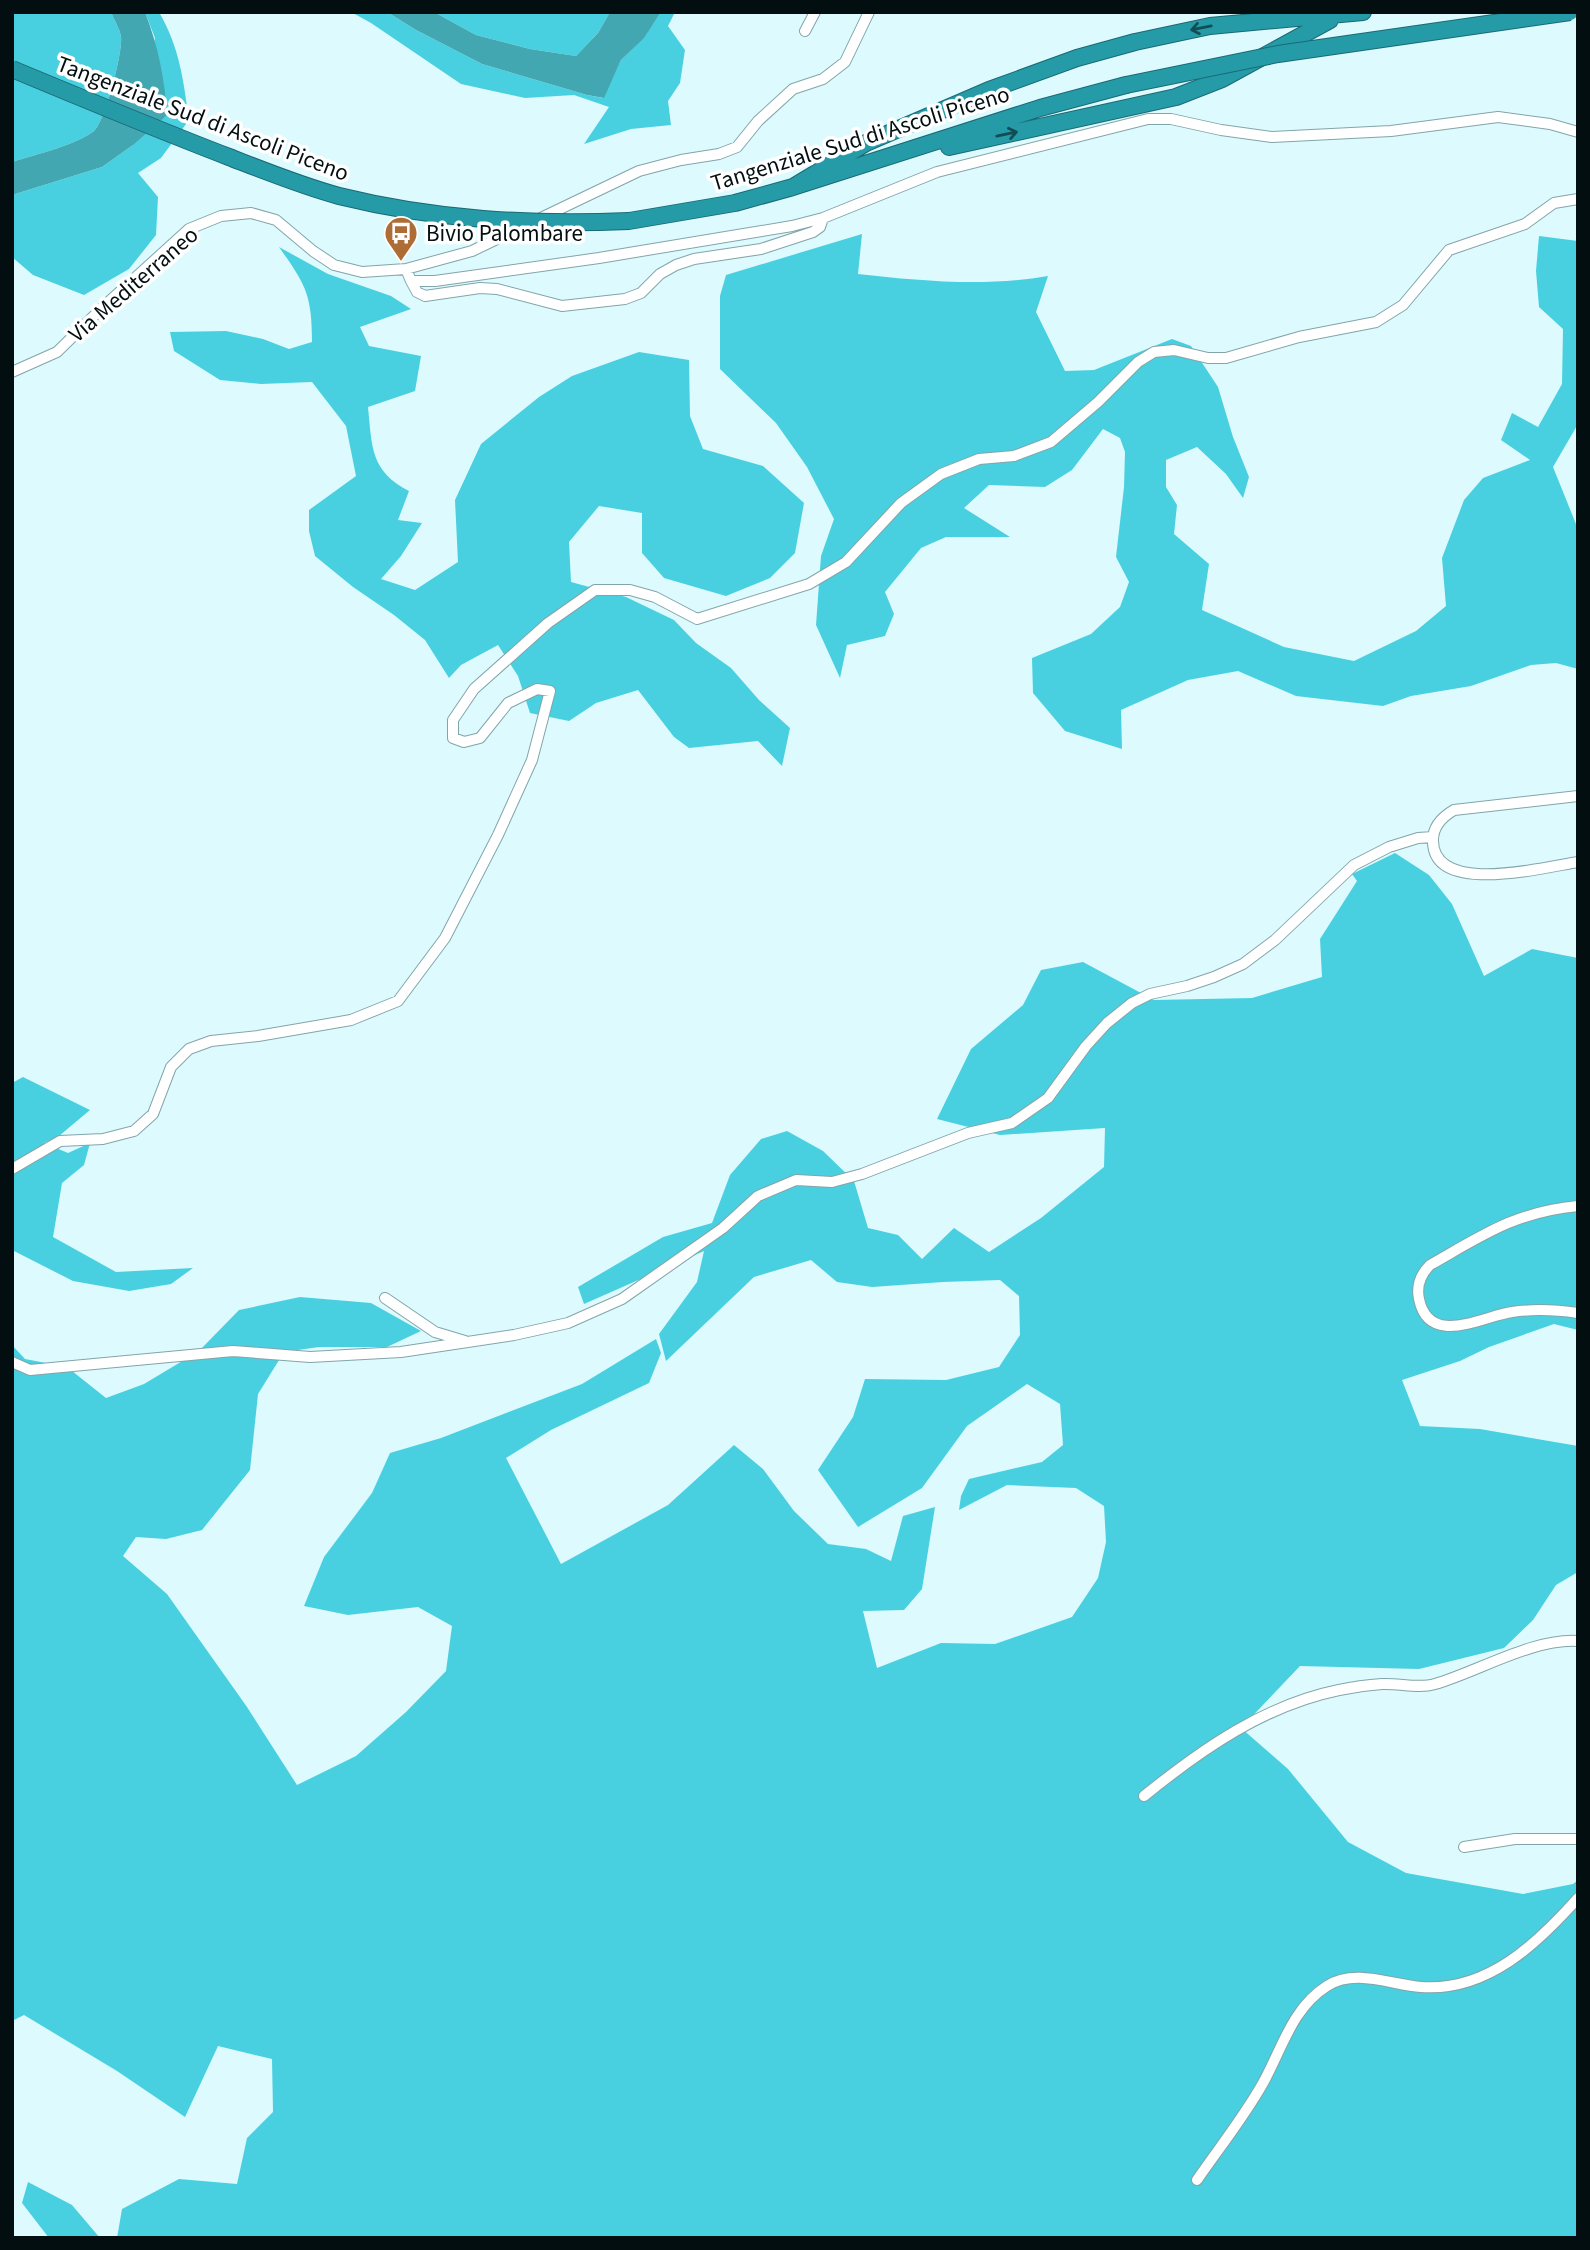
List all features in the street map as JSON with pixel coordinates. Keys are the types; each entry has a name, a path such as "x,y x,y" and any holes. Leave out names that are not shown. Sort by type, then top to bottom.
{"highway":[{"path":"793,187 866,143 989,90 1077,58 1210,26 1363,12"},
{"name":"Tangenziale Sud di Ascoli Piceno","path":"12,69 202,147 338,195 447,216 504,222 566,224 629,221 723,205 793,187 1040,108 1126,85 1278,54 1570,12"},
{"path":"868,164 1176,97 1222,79 1298,36 1342,15"}],"street":[{"path":"805,31 815,12"},
{"name":"Via Mediterraneo","path":"12,372 57,352 189,229 221,216 251,213 276,220 334,265 362,272 406,269 472,251 639,171 719,154 737,147 758,121 793,89 823,79 845,62 869,12"},
{"path":"411,281 435,281 599,258 792,226 823,218 937,172 1148,119 1171,119 1272,137 1391,131 1498,117 1550,124 1578,132"},
{"path":"12,1169 60,1140 103,1139 134,1131 153,1114 171,1067 189,1049 211,1041 351,1020 398,1001 445,938 498,835 532,760 550,691 537,689 509,703 480,738 464,743 453,738 453,720 474,689 548,623 594,590 630,590 655,597 697,618 809,584 846,562 901,503 941,474 979,459 1014,456 1051,442 1146,356 1174,350 1208,358 1236,357 1299,337 1376,322 1403,305 1449,250 1525,224 1554,203 1578,198"},
{"path":"406,269 417,292 425,296 480,288 497,289 562,306 625,299 641,293 660,274 676,265 694,259 761,249 813,232 820,227 823,218"},
{"path":"1578,796 1454,810 1438,822 1433,837 1433,848 1439,860 1455,872 1480,875 1578,862"},
{"path":"12,1362 30,1370 233,1351 310,1357 401,1352 568,1323 622,1299 723,1228 758,1196 796,1180 832,1182 862,1174 968,1133 1012,1123 1048,1098 1086,1046 1107,1023 1132,1003 1150,994 1214,977 1243,964 1275,940 1354,865 1389,847 1418,838 1433,837"},
{"path":"1578,1206 1537,1212 1505,1222 1430,1265 1419,1281 1418,1295 1422,1308 1430,1319 1450,1327 1516,1311 1578,1313"},
{"path":"385,1298 435,1332 468,1342"},
{"path":"1144,1796 1219,1740 1289,1703 1340,1690 1382,1684 1432,1685 1499,1658 1547,1645 1578,1641"},
{"path":"1464,1847 1515,1839 1578,1839"},
{"path":"1197,2180 1262,2084 1297,2013 1327,1985 1346,1979 1373,1979 1422,1987 1459,1985 1513,1961 1556,1923 1578,1898"}],"shaded area":[{"path":"12,12 111,12 121,37 121,45 103,115 94,131 66,145 12,162"},
{"path":"111,12 145,12 160,63 167,115 133,145 102,167 12,195 12,162 76,141 94,131 98,125 112,86 121,45 120,34"},
{"path":"145,12 159,12 172,39 189,120 161,158 138,173 158,197 156,235 129,269 84,295 33,275 12,257 12,195 102,167 133,145 155,38"},
{"path":"351,12 387,12 482,64 603,98 621,60 644,37 661,12 675,12 668,26 685,50 680,83 668,101 671,125 631,129 584,144 609,107 574,95 525,98 461,84"},
{"path":"387,12 434,12 476,35 530,49 576,56 598,33 610,12 661,12 644,38 621,60 604,98 482,64"},
{"path":"434,12 610,12 598,33 576,56 530,49 476,35"},
{"path":"862,234 858,274 929,281 977,282 1048,276 1036,312 1065,371 1094,370 1172,339 1191,346 1218,387 1233,437 1249,477 1243,498 1226,474 1197,447 1166,460 1166,487 1177,505 1174,534 1209,564 1202,610 1284,647 1354,661 1416,631 1446,606 1442,558 1464,500 1483,478 1530,460 1501,440 1512,413 1538,427 1562,384 1563,329 1539,307 1536,271 1539,236 1578,241 1578,424 1553,467 1578,529 1578,669 1556,663 1531,665 1471,686 1411,696 1383,706 1296,696 1238,671 1188,680 1121,710 1122,749 1065,731 1033,693 1032,658 1091,634 1120,607 1129,582 1116,557 1125,452 1120,438 1103,429 1072,470 1045,487 989,485 964,508 1010,537 946,537 921,548 885,592 894,614 885,636 847,645 840,678 816,625 821,556 834,519 807,467 776,423 720,369 720,296 726,275"},
{"path":"279,247 328,274 391,296 411,309 360,327 369,346 421,356 415,391 368,407 375,456 387,475 409,491 398,520 422,523 401,556 381,579 415,590 458,562 455,500 481,444 539,397 572,376 639,352 689,360 690,416 703,449 763,466 804,503 795,553 770,578 726,596 664,578 642,553 642,513 599,506 569,542 571,582 626,597 674,620 696,643 731,668 759,700 790,728 782,766 758,741 689,748 674,737 638,690 596,703 569,721 530,713 518,676 498,645 461,665 449,678 425,640 315,556 309,531 309,510 356,476 346,426 312,382 261,384 220,380 174,351 170,332 226,331 263,339 289,349 312,342 311,313 306,291"},
{"path":"1395,853 1429,875 1452,904 1484,976 1532,949 1578,958 1578,1330 1554,1324 1489,1347 1460,1361 1402,1380 1420,1426 1480,1429 1578,1446 1578,1572 1556,1585 1533,1620 1504,1648 1419,1669 1300,1666 1241,1728 1288,1769 1348,1842 1406,1873 1523,1894 1573,1884 1578,1880 1578,2238 117,2238 122,2209 179,2179 237,2184 247,2138 273,2112 272,2059 218,2046 185,2117 117,2071 24,2015 12,2021 12,1345 25,1359 67,1367 106,1398 144,1384 199,1351 239,1310 300,1297 371,1303 421,1331 387,1347 319,1347 284,1352 258,1394 250,1470 202,1530 166,1539 136,1537 123,1556 167,1594 247,1707 297,1785 356,1756 406,1712 446,1671 452,1626 418,1607 348,1615 304,1606 324,1557 372,1493 390,1453 441,1438 582,1384 656,1339 661,1353 649,1383 551,1430 506,1458 561,1564 668,1505 734,1445 763,1469 794,1511 828,1544 866,1549 891,1561 903,1516 935,1507 922,1589 904,1610 863,1611 877,1668 941,1643 995,1644 1072,1617 1098,1578 1106,1542 1104,1506 1076,1488 1007,1485 959,1510 961,1496 969,1479 1042,1462 1063,1445 1060,1404 1027,1384 967,1426 922,1488 858,1527 818,1470 853,1417 865,1379 946,1380 999,1367 1020,1335 1019,1296 1000,1280 872,1287 837,1282 811,1260 754,1277 666,1361 659,1334 697,1282 704,1251 584,1304 578,1287 663,1237 712,1223 730,1175 761,1139 787,1131 823,1151 854,1181 868,1228 898,1235 922,1259 954,1228 989,1252 1041,1218 1104,1167 1105,1128 1000,1135 937,1119 971,1049 1023,1005 1041,970 1083,962 1154,1000 1252,998 1322,977 1320,939 1357,881 1352,874"},
{"path":"23,1077 90,1110 59,1136 44,1143 68,1153 90,1143 84,1165 62,1183 53,1237 116,1272 193,1268 171,1284 129,1291 73,1281 12,1250 12,1083"},
{"path":"28,2182 72,2205 100,2238 49,2238 22,2203"}],"place":[{"name":"Bivio Palombare","path":"401,263"}]}
